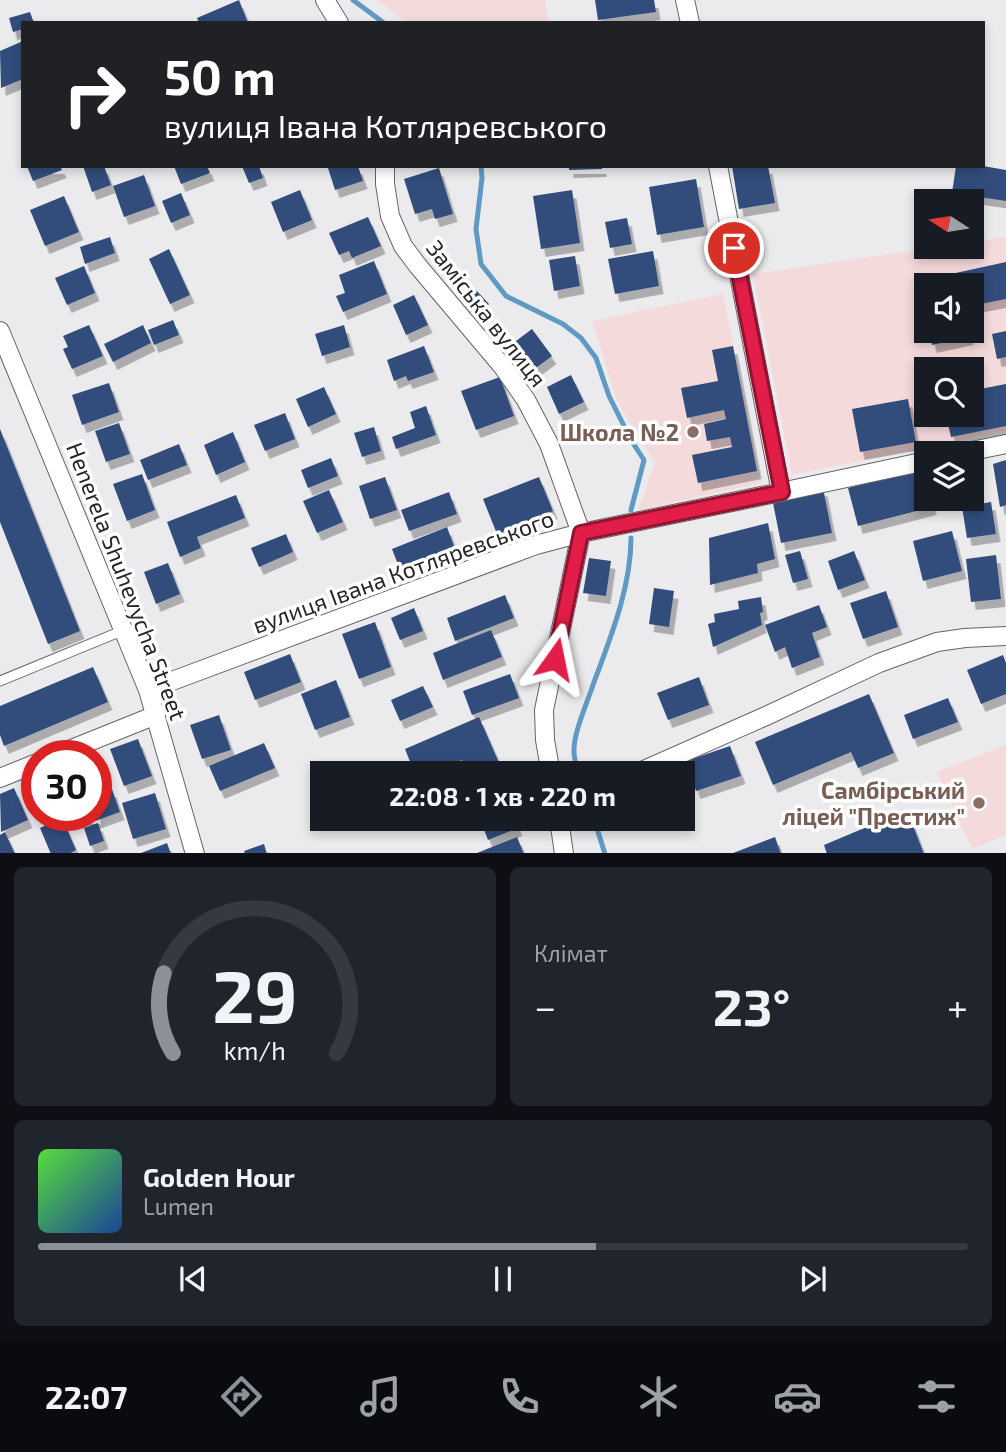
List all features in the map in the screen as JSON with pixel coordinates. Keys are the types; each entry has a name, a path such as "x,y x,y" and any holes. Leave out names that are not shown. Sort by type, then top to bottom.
{"street":[{"path":"326,0 338,21"},
{"path":"685,0 690,21"},
{"name":"Заміська вулиця","path":"385,168 390,216 403,246 503,366 526,400 550,444 581,533"},
{"path":"718,168 782,492"},
{"name":"Henerela Shuhevycha Street","path":"0,331 148,691 195,853"},
{"path":"984,448 1006,444"},
{"name":"вулиця Івана Котляревського","path":"148,691 536,545 581,533 914,464"},
{"path":"549,761 544,710 581,533"},
{"path":"664,761 879,663 937,642 1006,636"},
{"path":"94,740 156,715"},
{"path":"0,778 21,769"},
{"path":"561,831 564,853"}],"lane":[{"path":"0,681 124,631"}],"shaded area":[{"path":"377,0 545,0 549,21 404,21"},
{"path":"1006,237 1006,431 957,441 914,441 914,450 792,475 753,274 914,251 914,259 984,259 984,240"},
{"name":"Школа №2","path":"723,294 761,483 638,510 655,463 617,401 592,321"},
{"name":"Самбірський ліцей \"Престиж\"","path":"1006,745 1006,835 972,849 937,772"}],"building":[{"path":"239,0 247,21 198,21 197,18"},
{"path":"595,0 654,0 656,12 598,20"},
{"path":"30,12 33,21 21,21 21,30 13,32 9,18"},
{"path":"21,42 21,80 1,88 0,51"},
{"path":"985,166 1006,170 1006,201 984,198 984,189 953,189 956,168"},
{"path":"28,168 62,170 33,181"},
{"path":"84,168 105,168 111,185 92,192"},
{"path":"175,168 208,168 210,173 181,184"},
{"path":"243,168 260,168 263,178 249,183"},
{"path":"328,168 359,168 363,181 335,190"},
{"path":"439,168 453,214 435,219 432,209 415,214 404,179"},
{"path":"569,168 602,168 602,169"},
{"path":"732,168 768,168 775,203 739,209"},
{"path":"144,175 155,206 124,217 113,186"},
{"path":"696,179 704,227 657,235 649,187"},
{"path":"300,190 312,220 283,232 271,202"},
{"path":"572,190 580,243 541,249 533,196"},
{"path":"181,193 190,215 171,223 162,201"},
{"path":"64,196 79,232 45,246 30,210"},
{"path":"368,217 381,246 352,258 349,251 339,255 329,233"},
{"path":"627,218 632,244 610,248 605,222"},
{"path":"110,237 115,253 85,264 80,247"},
{"path":"169,249 190,295 170,304 149,259"},
{"path":"653,251 659,286 615,294 608,259"},
{"path":"575,256 580,286 554,291 549,260"},
{"path":"374,261 387,294 343,312 336,296 345,293 339,275"},
{"path":"1006,262 1006,299 984,303 984,273 956,273"},
{"path":"84,266 95,293 67,305 55,278"},
{"path":"474,288 489,304 477,316 461,299"},
{"path":"414,295 428,325 406,335 393,305"},
{"path":"173,320 179,335 154,345 148,330"},
{"path":"89,325 103,356 72,369 63,349 68,347 63,336"},
{"path":"143,325 151,343 113,362 104,344"},
{"path":"344,325 350,347 322,356 315,334"},
{"path":"532,329 552,356 532,371 512,344"},
{"path":"1006,331 1006,357 997,359 992,334"},
{"path":"424,346 434,372 408,381 406,376 394,381 387,360"},
{"path":"733,346 757,471 698,483 692,455 732,447 730,437 707,441 704,424 726,419 724,410 687,418 681,388 718,381 712,350"},
{"path":"571,375 584,402 559,414 547,387"},
{"path":"500,377 514,416 476,430 461,391"},
{"path":"109,383 119,412 82,425 72,395"},
{"path":"1006,384 1006,426 951,437 949,427 984,427 984,388"},
{"path":"324,387 336,414 308,427 296,399"},
{"path":"908,399 916,441 860,452 852,409"},
{"path":"426,406 436,435 396,449 392,437 415,428 410,412"},
{"path":"285,413 295,439 265,451 254,425"},
{"path":"119,423 130,454 106,462 95,431"},
{"path":"374,427 381,451 362,457 354,433"},
{"path":"0,429 80,631 48,644 0,522"},
{"path":"233,432 245,462 216,475 204,445"},
{"path":"179,444 187,465 148,480 140,460"},
{"path":"331,458 338,476 308,488 301,470"},
{"path":"1006,460 1006,505 1000,507 993,464"},
{"path":"914,471 914,511 916,511 858,526 848,488"},
{"path":"142,474 155,510 127,521 113,484"},
{"path":"385,477 397,510 370,519 359,486"},
{"path":"539,477 553,511 497,534 483,499"},
{"path":"823,488 832,533 781,543 772,498"},
{"path":"329,490 343,522 317,533 303,501"},
{"path":"449,492 457,514 409,531 401,510"},
{"path":"236,495 245,518 197,537 201,548 180,557 167,522"},
{"path":"991,502 996,534 967,538 963,511 984,511 984,503"},
{"path":"768,523 775,559 757,564 758,573 710,585 709,538"},
{"path":"447,527 455,549 401,572 392,549"},
{"path":"952,531 962,571 923,581 913,541"},
{"path":"286,534 293,552 259,567 251,548"},
{"path":"800,551 808,579 793,583 785,555"},
{"path":"854,551 865,580 838,590 828,561"},
{"path":"996,555 1001,599 971,602 966,559"},
{"path":"589,558 611,561 606,596 583,593"},
{"path":"168,563 180,594 156,604 144,572"},
{"path":"654,588 674,591 669,627 649,624"},
{"path":"886,591 898,627 863,639 850,603"},
{"path":"505,595 514,618 455,641 447,618"},
{"path":"761,597 762,625 713,647 708,624 715,622 714,614 739,609 738,601"},
{"path":"819,605 827,627 812,633 820,657 792,668 785,647 775,652 765,625"},
{"path":"414,608 423,631 400,640 391,618"},
{"path":"375,622 391,667 359,679 342,634"},
{"path":"491,630 502,657 443,680 433,653"},
{"path":"290,654 301,682 255,700 244,672"},
{"path":"1003,655 1006,663 1006,694 981,704 967,670"},
{"path":"93,667 108,702 4,746 0,735 0,706"},
{"path":"510,674 519,698 472,715 463,691"},
{"path":"699,677 709,705 668,720 657,693"},
{"path":"336,680 350,717 315,730 301,694"},
{"path":"423,686 433,707 400,721 391,700"},
{"path":"869,694 894,753 858,768 851,752 773,785 755,742"},
{"path":"948,698 958,722 913,739 904,715"},
{"path":"219,715 231,750 202,759 190,725"},
{"path":"479,717 498,761 410,761 405,749"},
{"path":"138,739 152,776 124,786 112,748"},
{"path":"264,743 275,768 220,791 209,766"},
{"path":"730,746 741,776 696,791 695,761 686,761"},
{"path":"14,788 21,804 21,823 1,832 0,794"},
{"path":"112,789 120,812 112,815"},
{"path":"155,793 166,829 133,839 122,803"},
{"path":"907,810 924,853 827,853 824,845"},
{"path":"41,831 68,831 76,850 71,853 51,853"},
{"path":"85,831 101,831 104,841 90,846"},
{"path":"485,831 510,831 488,840"},
{"path":"5,832 15,853 0,853 0,835"},
{"path":"517,837 524,853 477,853"},
{"path":"775,837 781,853 733,853"},
{"path":"167,843 171,853 141,853"},
{"path":"264,844 267,853 245,853"}],"waterway":[{"path":"353,0 381,21"},
{"path":"481,168 476,229 481,264 506,296 563,324 581,338 596,358 609,396 644,460 631,510"},
{"path":"576,761 574,745 581,718 623,594 631,538"},
{"path":"598,831 605,853"}],"place":[{"name":"Школа №2","path":"693,432"},
{"name":"Самбірський ліцей \"Престиж\"","path":"979,803"}],"route":[{"path":"555,659 581,533 782,492 734,248"}]}
